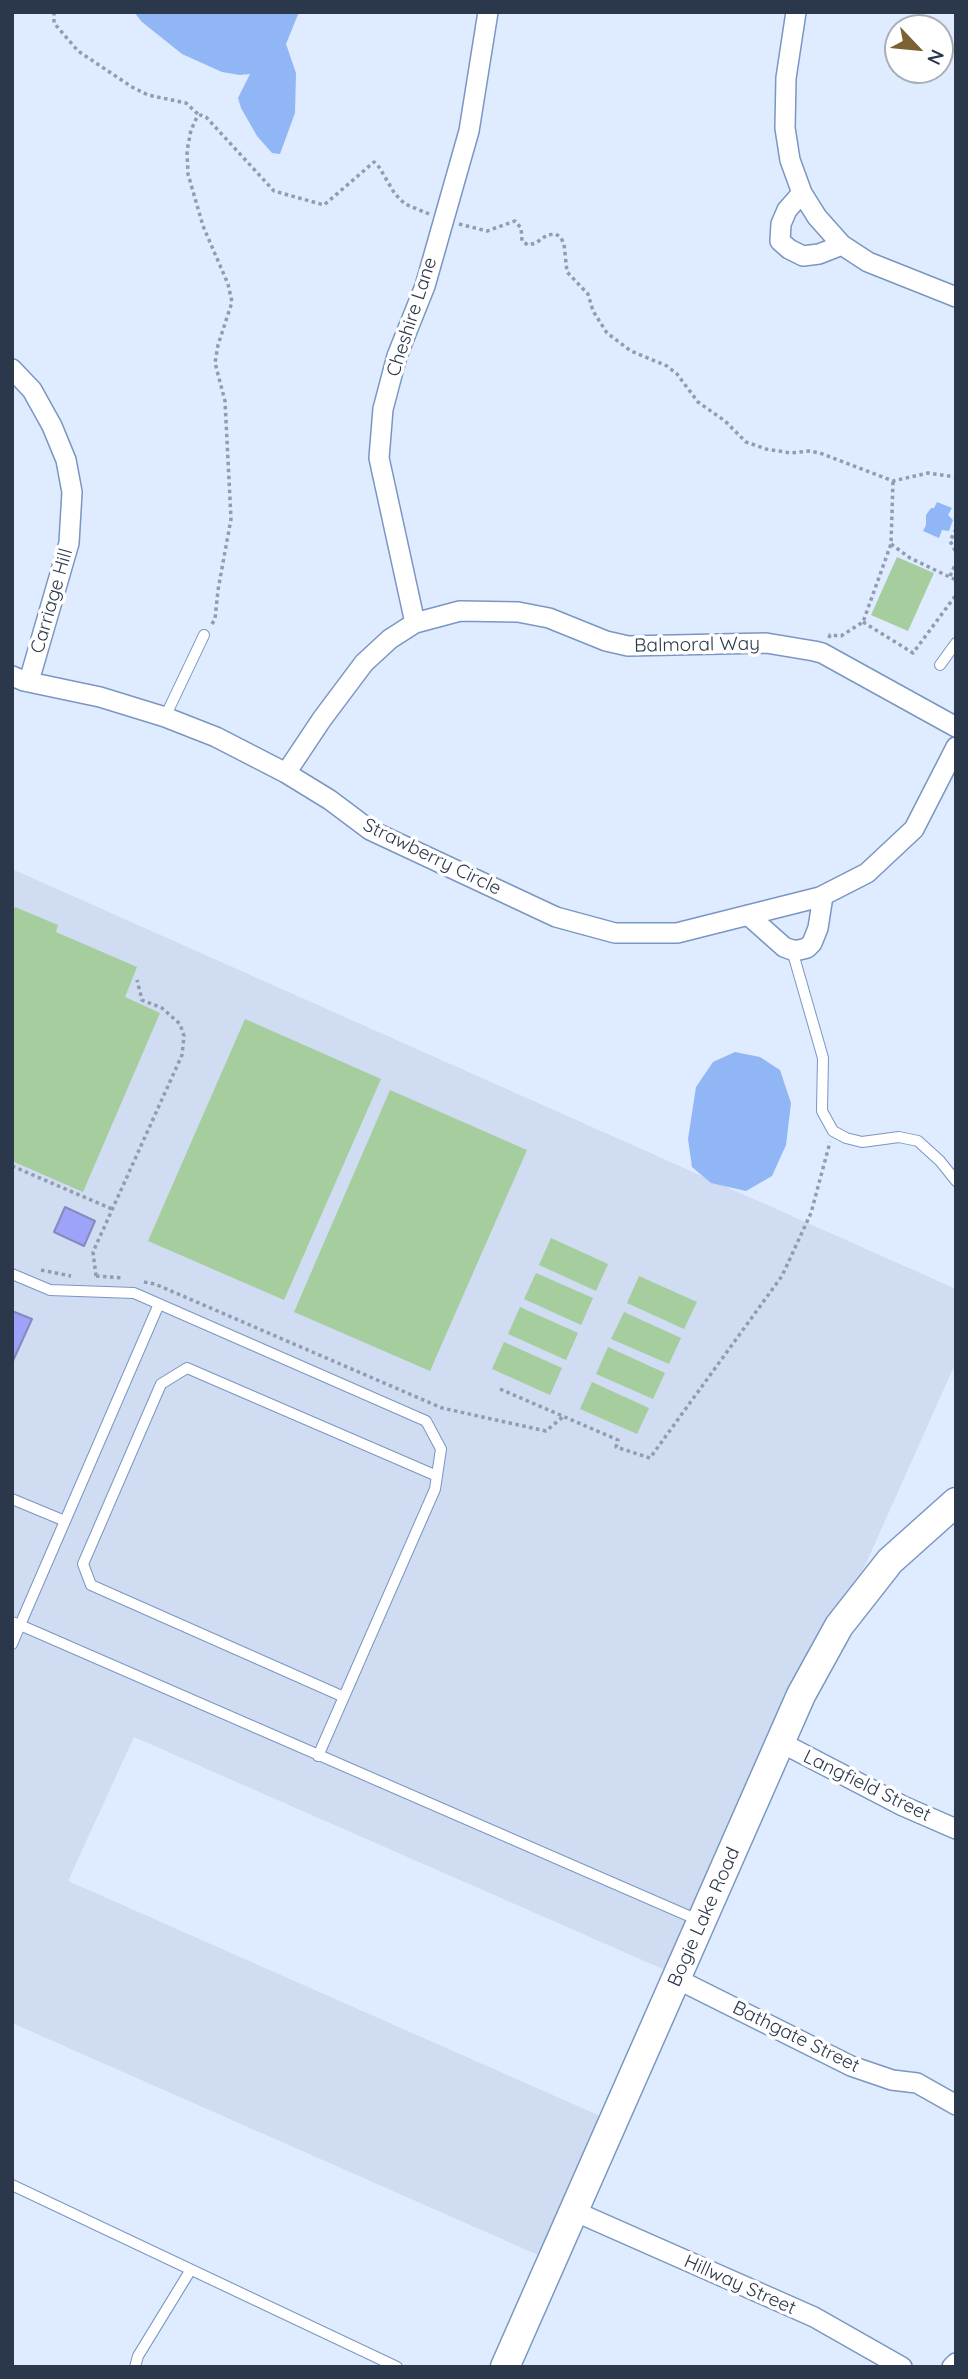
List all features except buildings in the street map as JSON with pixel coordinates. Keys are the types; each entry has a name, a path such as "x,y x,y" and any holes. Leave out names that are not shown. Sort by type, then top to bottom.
{"main road":[{"name":"Bogie Lake Road","path":"505,2367 801,1695 839,1626 890,1561 956,1502"}],"street":[{"name":"Cheshire Lane","path":"415,623 379,458 383,409 397,356 425,286 468,131 488,12"},
{"path":"796,12 786,78 785,128 790,160 802,193 817,217 842,245 868,261 956,297"},
{"path":"802,193 787,210 781,224 780,241 803,256 819,254 842,245"},
{"name":"Carriage Hill","path":"12,369 32,390 52,426 66,460 72,492 69,543 21,679"},
{"name":"Balmoral Way","path":"286,772 364,663 390,639 415,623 460,611 518,612 550,618 606,641 628,646 766,643 822,653 956,727"},
{"name":"Strawberry Circle","path":"21,679 100,697 165,717 216,737 286,772 370,830 556,918 615,933 677,933 823,896 867,873 914,829 956,747"},
{"path":"748,915 792,950 807,948 818,928 823,896"},
{"name":"Langfield Street","path":"780,1742 903,1806 956,1829"},
{"name":"Bathgate Street","path":"677,1979 851,2066 892,2080 917,2082 956,2105"},
{"name":"Hillway Street","path":"574,2211 814,2318 902,2367"}],"lane":[{"path":"165,717 204,635"},
{"path":"940,665 956,643"},
{"path":"792,950 822,1058 822,1111 833,1131 862,1143 899,1136 918,1140 956,1181"},
{"path":"12,1274 50,1290 134,1293 426,1421 441,1449 435,1489 318,1756"},
{"path":"12,1644 16,1623 65,1521 159,1304"},
{"path":"344,1697 91,1585 83,1564 160,1384 187,1368 437,1476"},
{"path":"12,1499 65,1521"},
{"path":"16,1623 702,1922"},
{"path":"12,2185 397,2367"},
{"path":"135,2367 138,2356 190,2270"}],"path":[{"path":"54,12 54,23 78,51 148,95 186,103 200,116 206,117 274,191 324,205 374,162 395,194 405,204 487,231 515,221 521,228 522,241 528,245 556,234 564,244 567,272 588,294 593,311 607,332 631,351 667,366 677,374 698,402 725,421 746,442 791,453 820,453 893,481 928,473 956,477"},
{"path":"200,116 191,130 187,151 188,174 203,226 228,284 232,302 215,363 225,401 231,519 215,619 204,629 204,635"},
{"path":"822,653 830,635 841,636 863,622 891,544 893,481"},
{"path":"956,529 950,541 956,552"},
{"path":"891,544 910,558 956,580"},
{"path":"950,576 956,563"},
{"path":"863,622 913,653 956,595"},
{"path":"96,1276 93,1252 182,1055 184,1036 180,1024 162,1008 142,1000 138,980"},
{"path":"500,1389 618,1440 616,1447 650,1458 782,1276 811,1213 833,1131"},
{"path":"12,1166 112,1209"},
{"path":"37,1269 73,1277"},
{"path":"85,1276 129,1279"},
{"path":"142,1281 155,1283 442,1408 546,1431 564,1416"}],"shaded area":[{"path":"12,869 956,1289 956,1362 681,1977 134,1737 68,1881 616,2123 554,2262 12,2023"}],"green space":[{"path":"897,557 934,573 908,631 871,615"},
{"path":"15,907 58,925 56,932 137,967 125,997 160,1013 83,1192 12,1161 12,913"},
{"path":"245,1019 381,1079 284,1300 148,1241"},
{"path":"390,1090 527,1150 430,1371 294,1312"},
{"path":"551,1238 608,1264 596,1291 539,1265"},
{"path":"536,1273 593,1298 581,1325 524,1299"},
{"path":"639,1276 697,1302 684,1329 627,1303"},
{"path":"520,1307 578,1333 566,1360 508,1334"},
{"path":"624,1312 681,1338 669,1364 611,1339"},
{"path":"504,1342 562,1368 550,1395 492,1369"},
{"path":"608,1347 665,1373 653,1399 596,1374"},
{"path":"592,1382 649,1408 637,1434 580,1409"}],"water":[{"path":"134,12 299,12 286,44 296,73 295,113 280,154 272,153 257,136 241,108 238,98 250,74 222,72 182,54 142,22"},
{"path":"937,502 952,508 948,515 953,520 949,531 942,530 939,538 923,531 926,515"},
{"path":"735,1052 760,1057 780,1070 791,1103 786,1145 772,1176 746,1191 711,1183 692,1167 688,1139 696,1087 713,1062"}]}
